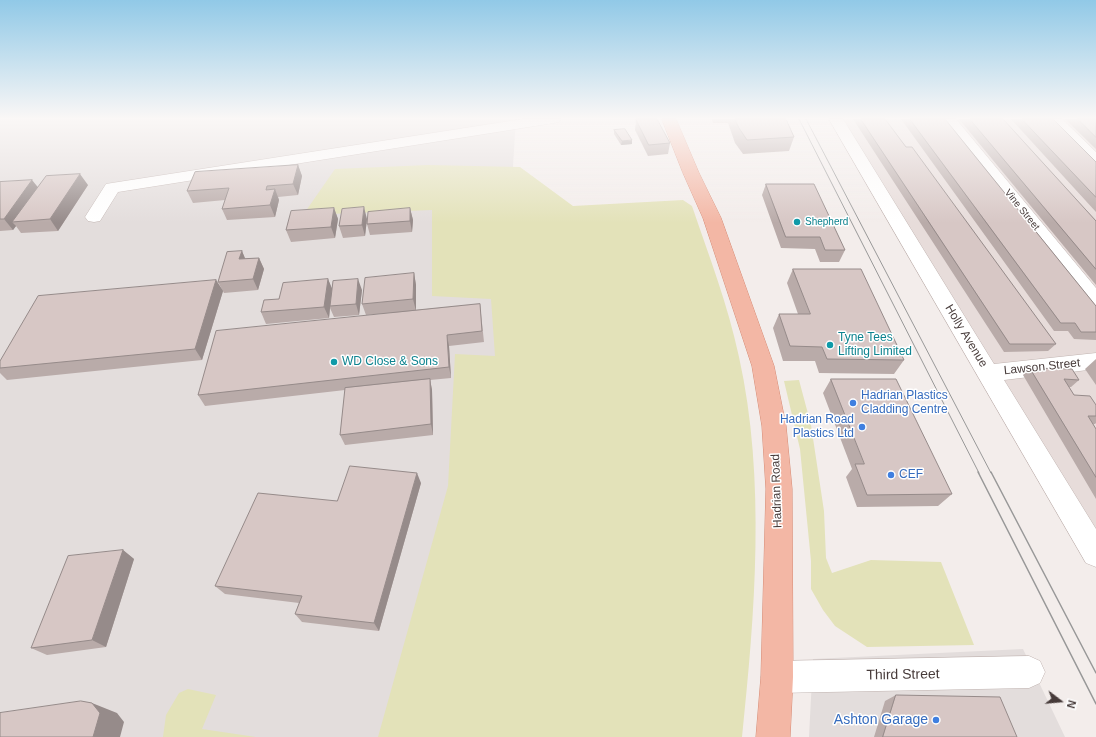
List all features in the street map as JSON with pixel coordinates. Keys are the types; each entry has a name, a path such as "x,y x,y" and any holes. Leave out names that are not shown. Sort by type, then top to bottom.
{"main road":[{"name":"Hadrian Road","path":"683,153 712,218 763,366 774,426 779,489 778,677 773,737"}],"street":[{"path":"94,217 112,188 334,153"},
{"name":"Holly Avenue","path":"857,153 1096,554"},
{"name":"Vine Street","path":"976,153 1096,300"},
{"path":"1087,153 1096,162"},
{"name":"Lawson Street","path":"988,373 1096,361"},
{"name":"Third Street","path":"778,677 1029,672"}],"shaded area":[{"path":"0,153 514,153 511,198 508,579 453,737 0,737"},
{"path":"853,153 1096,153 1096,568"},
{"path":"1023,649 1065,737 809,737 813,659"}],"green space":[{"path":"428,165 520,167 573,206 683,200 692,206 718,281 735,338 747,403 753,451 756,547 751,643 742,737 378,737 448,486 455,354 495,356 491,299 432,296 432,210 303,215 335,169"},
{"path":"799,380 811,425 824,511 826,558 832,573 871,560 941,562 974,645 867,647 835,626 823,610 811,589 811,561 800,449 784,381"},
{"path":"188,689 216,695 202,729 256,737 163,737 166,715 179,693"}],"building":[{"path":"884,153 917,153 1056,344 1010,344"},
{"path":"935,153 973,153 1096,306 1096,332 1081,332 1075,323 1061,323"},
{"path":"999,153 1034,153 1096,221 1096,269"},
{"path":"1055,153 1087,153 1096,162 1096,197"},
{"path":"298,165 293,184 267,186 266,190 275,189 270,205 222,209 229,188 187,191 195,172"},
{"path":"80,174 50,219 12,222 46,176"},
{"path":"32,180 4,219 0,219 0,182"},
{"name":"Shepherd","path":"766,184 814,184 845,250 825,250 820,237 786,237"},
{"path":"364,207 362,225 339,226 342,209"},
{"path":"334,208 331,227 286,230 291,211"},
{"path":"410,208 410,221 367,224 368,212"},
{"path":"242,251 239,259 259,258 253,279 218,282 227,252"},
{"name":"Tyne Tees Lifting Limited","path":"793,269 861,269 904,360 827,359 822,347 790,346 779,314 810,314"},
{"path":"414,273 413,299 362,304 365,278"},
{"path":"328,279 324,307 261,312 264,300 279,299 283,283"},
{"path":"358,279 356,304 330,306 333,281"},
{"path":"216,280 195,349 0,368 0,361 38,296"},
{"name":"WD Close & Sons","path":"480,304 482,331 447,335 449,367 198,395 216,331"},
{"path":"1030,368 1072,369 1079,380 1064,379 1074,395 1090,396 1096,405 1096,416 1088,416 1096,429 1096,477"},
{"path":"430,379 431,424 340,435 345,388"},
{"path":"831,379 896,379 952,494 867,495 855,464 864,464"},
{"path":"350,466 417,473 374,623 295,614 302,596 215,586 258,493 337,501"},
{"path":"123,550 92,640 31,648 68,556"},
{"name":"Ashton Garage","path":"896,695 1000,697 1017,737 883,737"},
{"path":"81,701 92,703 100,713 93,737 0,737 0,713"}],"tram line":[{"path":"816,153 979,473"},
{"path":"824,153 991,473"},
{"path":"978,472 1096,704"},
{"path":"991,472 1096,673"}],"place":[{"name":"Shepherd","path":"797,222"},
{"name":"Tyne Tees Lifting Limited","path":"830,345"},
{"name":"WD Close & Sons","path":"334,362"},
{"name":"Hadrian Plastics Cladding Centre","path":"853,403"},
{"name":"Hadrian Road Plastics Ltd","path":"862,427"},
{"name":"CEF","path":"891,475"},
{"name":"Ashton Garage","path":"936,720"}]}
